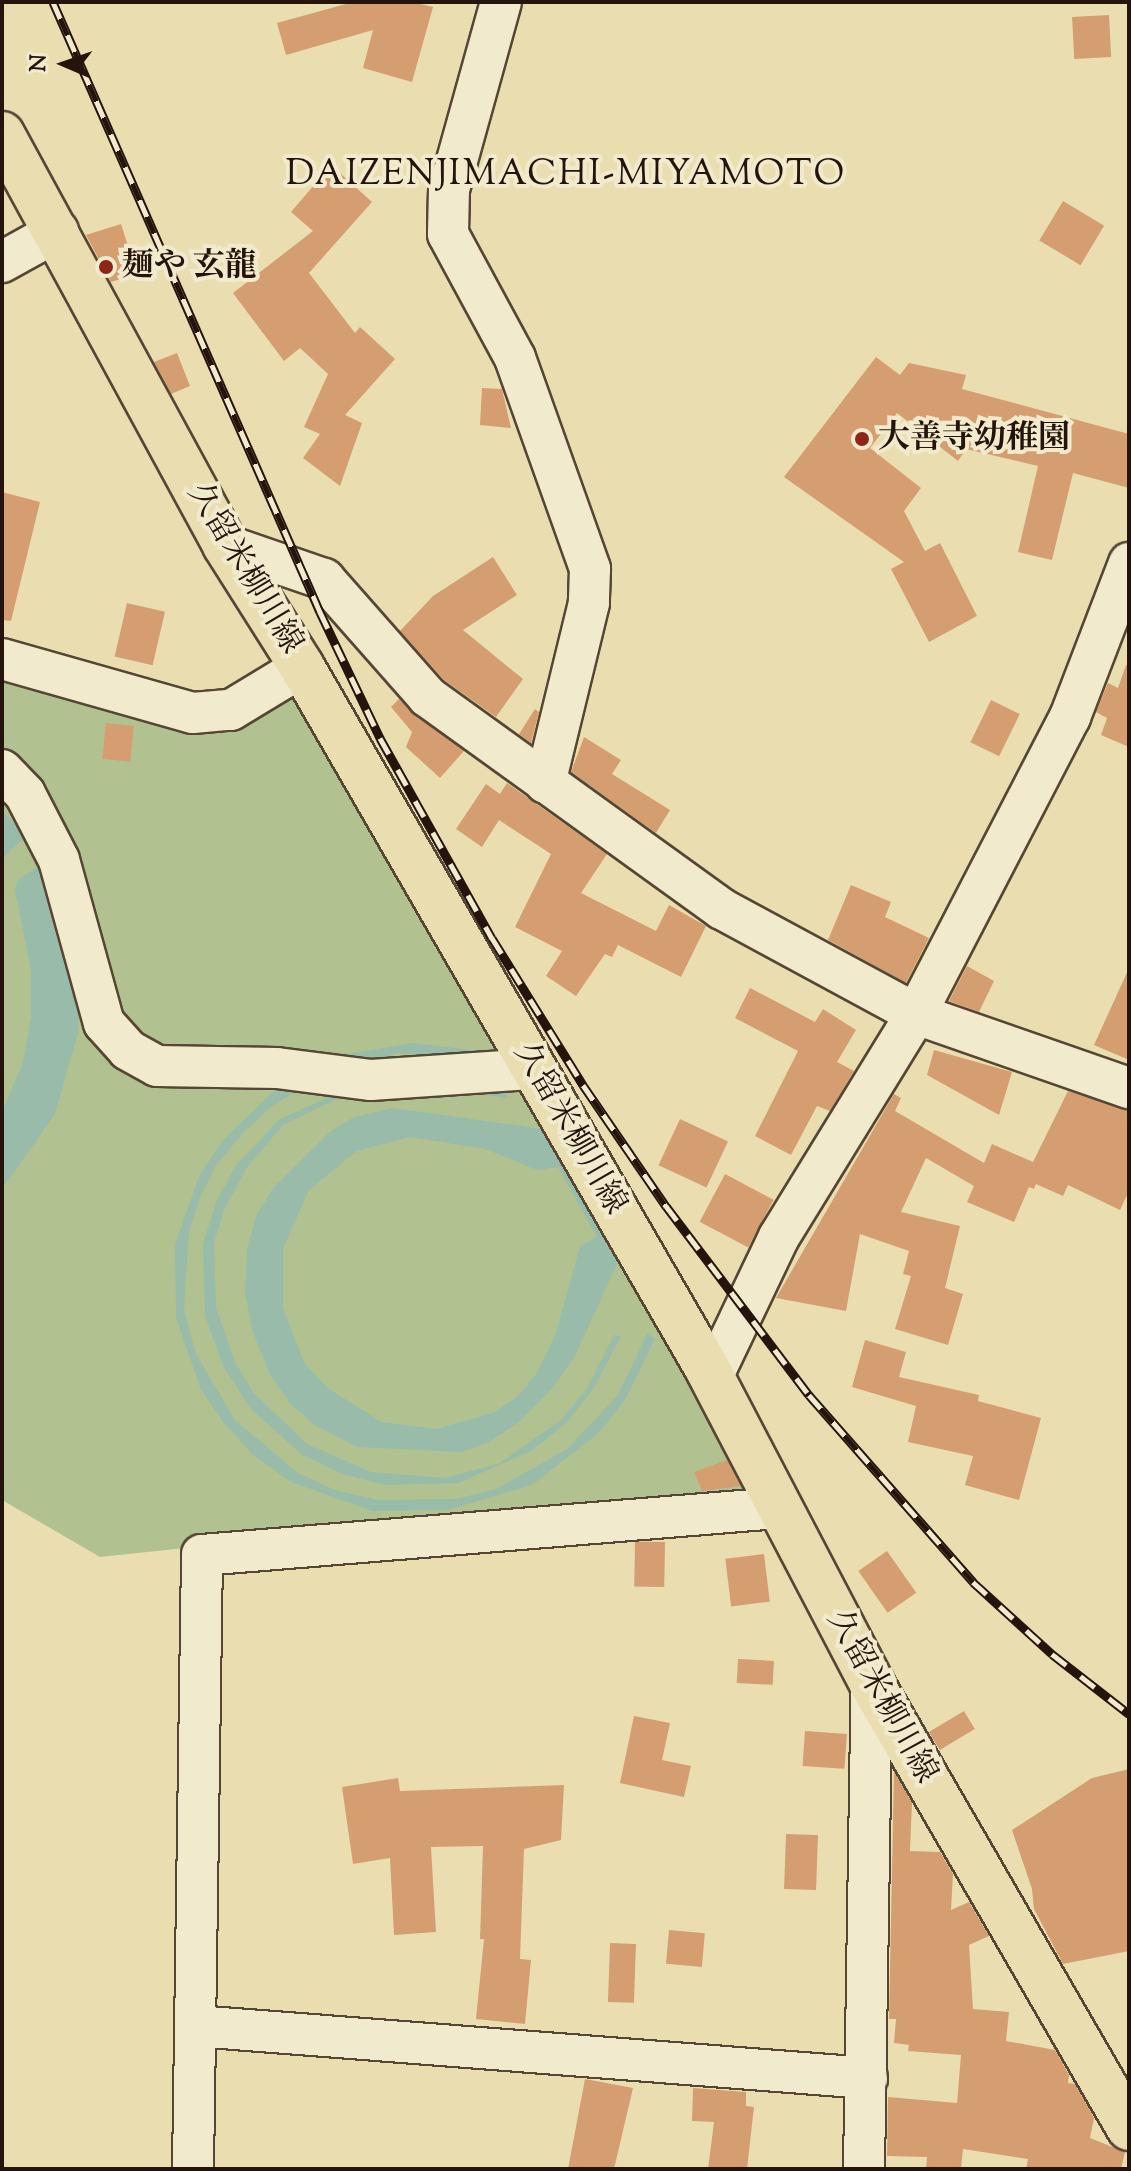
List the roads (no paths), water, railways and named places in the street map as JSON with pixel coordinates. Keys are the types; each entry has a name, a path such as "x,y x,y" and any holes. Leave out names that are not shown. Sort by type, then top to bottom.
{"main road":[{"name":"久留米柳川線","path":"2,134 58,231 225,545 302,667 707,1368 777,1508 872,1684 1129,2128"}],"street":[{"path":"501,2 449,189 448,234 515,358 590,569 589,603 545,783"},
{"path":"2,262 58,231"},
{"path":"225,545 324,579 428,697 722,909 916,1014 1129,1088"},
{"path":"707,1368 716,1369 779,1237 916,1014 1070,717 1129,563"},
{"path":"2,659 193,713 231,710 302,667"},
{"path":"2,770 25,794 59,860 104,1023 137,1055 157,1066 277,1068 371,1080 534,1069"},
{"path":"193,2169 202,1555 777,1508"},
{"path":"864,2169 872,1684"},
{"path":"196,2026 867,2078"}],"railway":[{"path":"53,2 320,612 380,738 492,938 583,1085 666,1206 809,1395 973,1582 1052,1654 1129,1714"}],"place":[{"name":"麺や 玄龍","path":"106,267"},
{"name":"大善寺幼稚園","path":"862,439"}],"district":[{"name":"DAIZENJIMACHI-MIYAMOTO","path":"566,176"}]}
